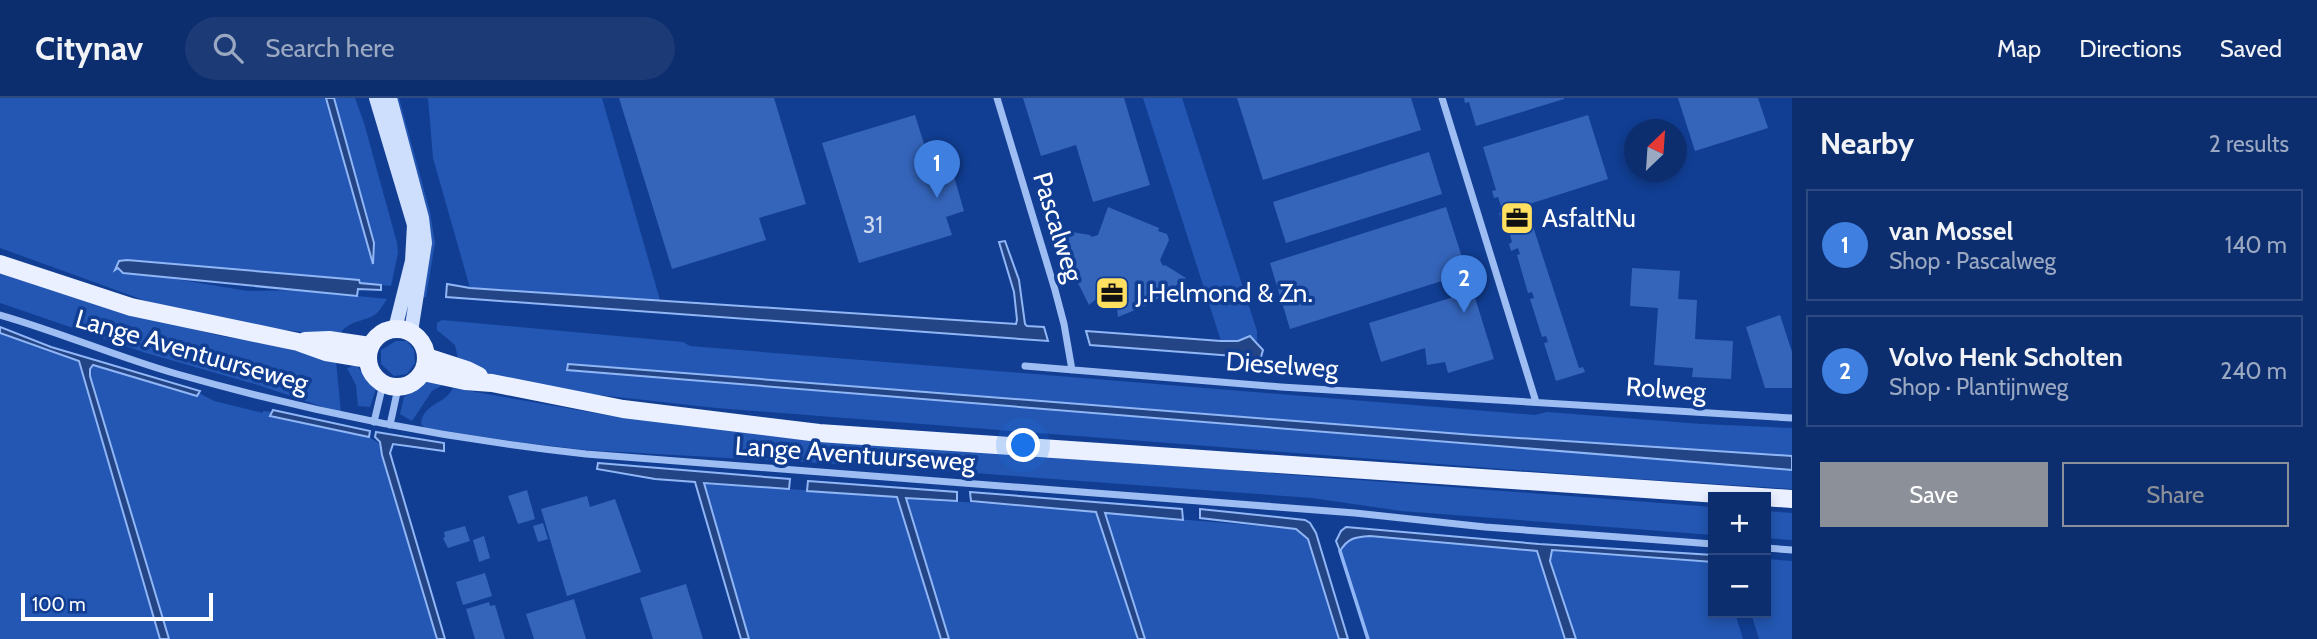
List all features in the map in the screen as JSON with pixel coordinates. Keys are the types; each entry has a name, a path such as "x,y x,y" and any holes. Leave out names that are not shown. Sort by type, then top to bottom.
{"main road":[{"path":"0,264 131,307 298,342 326,352 369,352"},
{"path":"403,330 422,343 425,365 413,383 390,386 372,374 369,352 380,334 403,330"},
{"path":"425,365 467,370 492,383 623,409 819,433 1792,499"}],"street":[{"path":"376,98 414,225 403,330"},
{"path":"390,98 422,218 425,243 403,330"},
{"name":"Pascalweg","path":"997,98 1055,290 1072,370"},
{"path":"1442,98 1536,402"},
{"name":"Lange Aventuurseweg","path":"0,315 176,374 374,422 517,446 586,454 1355,513 1485,527 1708,544"},
{"name":"Dieselweg","path":"1025,366 1281,387 1536,402"},
{"path":"374,422 390,386"},
{"path":"390,386 390,425"},
{"name":"Rolweg","path":"1536,402 1792,418"},
{"path":"1771,548 1792,550"}],"shaded area":[{"path":"0,98 326,98 372,262 373,243 334,98 355,98 397,243 398,253 391,286 360,283 359,280 127,260 119,261 118,268 123,273 248,291 300,290 387,299 377,313 351,324 339,336 276,329 149,302 0,248"},
{"path":"326,98 334,98 374,243 373,264"},
{"path":"395,98 399,98 430,212 435,243 426,297 420,298"},
{"path":"428,98 602,98 660,300 470,288 433,158"},
{"path":"1143,98 1182,98 1257,331 1257,341 1250,337 1238,341 1221,341"},
{"path":"1005,241 1019,280 1025,324 1044,327 1048,341 446,297 447,284 470,288 1016,324 1014,292 999,242"},
{"path":"119,261 359,280 360,283 381,285 381,290 358,289 357,296 123,273 118,268 115,270"},
{"path":"0,272 129,313 336,361 341,413 258,385 146,353 0,303"},
{"path":"442,320 683,342 690,346 1535,415 1547,412 1792,428 1792,456 1474,435 569,364 567,369 1792,470 1792,489 716,408 563,391 493,375 459,363 455,345 437,330 437,323"},
{"path":"0,327 51,347 200,391 197,396 93,365 90,369 169,639 160,639 79,361 0,333"},
{"path":"1086,331 1221,341 1238,341 1250,336 1263,350 1261,357 1247,361 1234,356 1090,345"},
{"path":"0,333 79,361 160,639 0,639"},
{"path":"396,341 407,341 414,350 415,363 407,374 394,376 381,364 381,350"},
{"path":"568,364 1474,435 1792,456 1792,470 567,370"},
{"path":"93,365 197,396 199,393 214,401 263,413 272,412 270,417 369,437 391,451 402,508 439,639 169,639 90,376"},
{"path":"356,365 376,389 370,407 358,406 356,385 347,368"},
{"path":"430,379 443,385 432,391 412,421 400,414 404,397"},
{"path":"453,388 606,415 822,439 1708,507 1708,535 1401,511 1312,498 892,467 586,450 425,428 421,424 426,412"},
{"path":"273,410 370,431 369,437 270,416"},
{"path":"376,432 444,443 444,451 393,444 390,453 445,639 437,639 380,442 375,437"},
{"path":"598,463 790,479 789,489 704,483 749,639 741,639 695,482 655,479 597,469"},
{"path":"808,481 957,492 957,501 906,498 949,639 941,639 897,497 807,491"},
{"path":"696,482 1097,512 1138,639 743,639"},
{"path":"970,492 1182,509 1183,520 1105,513 1145,639 1138,639 1096,512 971,501"},
{"path":"1200,509 1305,520 1310,523 1316,533 1348,639 1339,639 1308,539 1296,529 1200,518"},
{"path":"1771,511 1792,513 1792,540 1771,538"},
{"path":"1105,513 1296,529 1308,539 1339,639 1145,639"},
{"path":"1346,527 1482,540 1708,555 1708,618 1737,618 1743,639 1366,639 1336,541"},
{"path":"1346,527 1539,544 1708,555 1708,562 1552,550 1550,561 1576,639 1565,639 1537,551 1370,536 1352,539 1340,551 1336,541"},
{"path":"1771,559 1792,561 1792,639 1759,639 1753,618 1771,618"}],"building":[{"path":"619,98 774,98 806,204 759,218 766,240 672,269"},
{"path":"1023,98 1124,98 1150,185 1093,202 1076,145 1041,156"},
{"path":"1237,98 1411,98 1421,130 1263,180"},
{"path":"1464,98 1564,99 1476,126 1469,102 1465,103"},
{"path":"1678,98 1758,98 1768,128 1695,151 1687,119"},
{"path":"915,115 935,179 953,173 964,211 946,217 952,235 859,263 822,143"},
{"path":"1588,115 1608,179 1526,205 1579,368 1583,367 1585,372 1556,381 1544,343 1548,342 1546,336 1542,337 1530,299 1534,298 1532,292 1528,293 1517,255 1520,254 1518,248 1511,251 1509,244 1512,242 1508,228 1504,229 1499,213 1503,212 1498,197 1494,198 1492,191 1496,190 1483,147"},
{"path":"1429,152 1442,194 1286,243 1273,202"},
{"path":"1108,207 1159,228 1158,231 1167,234 1169,240 1160,260 1163,266 1186,278 1152,303 1118,317 1117,308 1105,306 1096,299 1089,305 1075,277 1066,231 1091,237 1098,235"},
{"path":"1446,207 1467,273 1290,329 1270,263"},
{"path":"1632,268 1680,271 1678,299 1697,300 1695,339 1733,341 1731,379 1692,377 1693,368 1654,365 1658,308 1630,306"},
{"path":"1473,291 1494,359 1448,373 1445,362 1427,365 1425,348 1381,362 1369,323"},
{"path":"1780,315 1792,352 1792,388 1765,388 1746,327"},
{"path":"527,490 535,519 518,524 508,496"},
{"path":"587,496 590,507 615,499 641,572 567,596 541,509"},
{"path":"543,523 548,539 538,542 533,526"},
{"path":"465,526 470,541 448,548 443,538 444,532"},
{"path":"484,536 490,558 479,562 473,540"},
{"path":"485,573 492,596 463,605 456,582"},
{"path":"686,584 703,639 653,639 640,598"},
{"path":"574,599 586,639 534,639 526,614"},
{"path":"489,602 490,606 495,605 505,639 475,639 466,609"}],"waterway":[{"path":"1340,551 1368,639"}],"place":[{"name":"van Mossel","path":"937,198"},
{"name":"AsfaltNu","path":"1517,218"},
{"name":"J.Helmond & Zn.","path":"1112,293"},
{"name":"Volvo Henk Scholten","path":"1464,313"}]}
